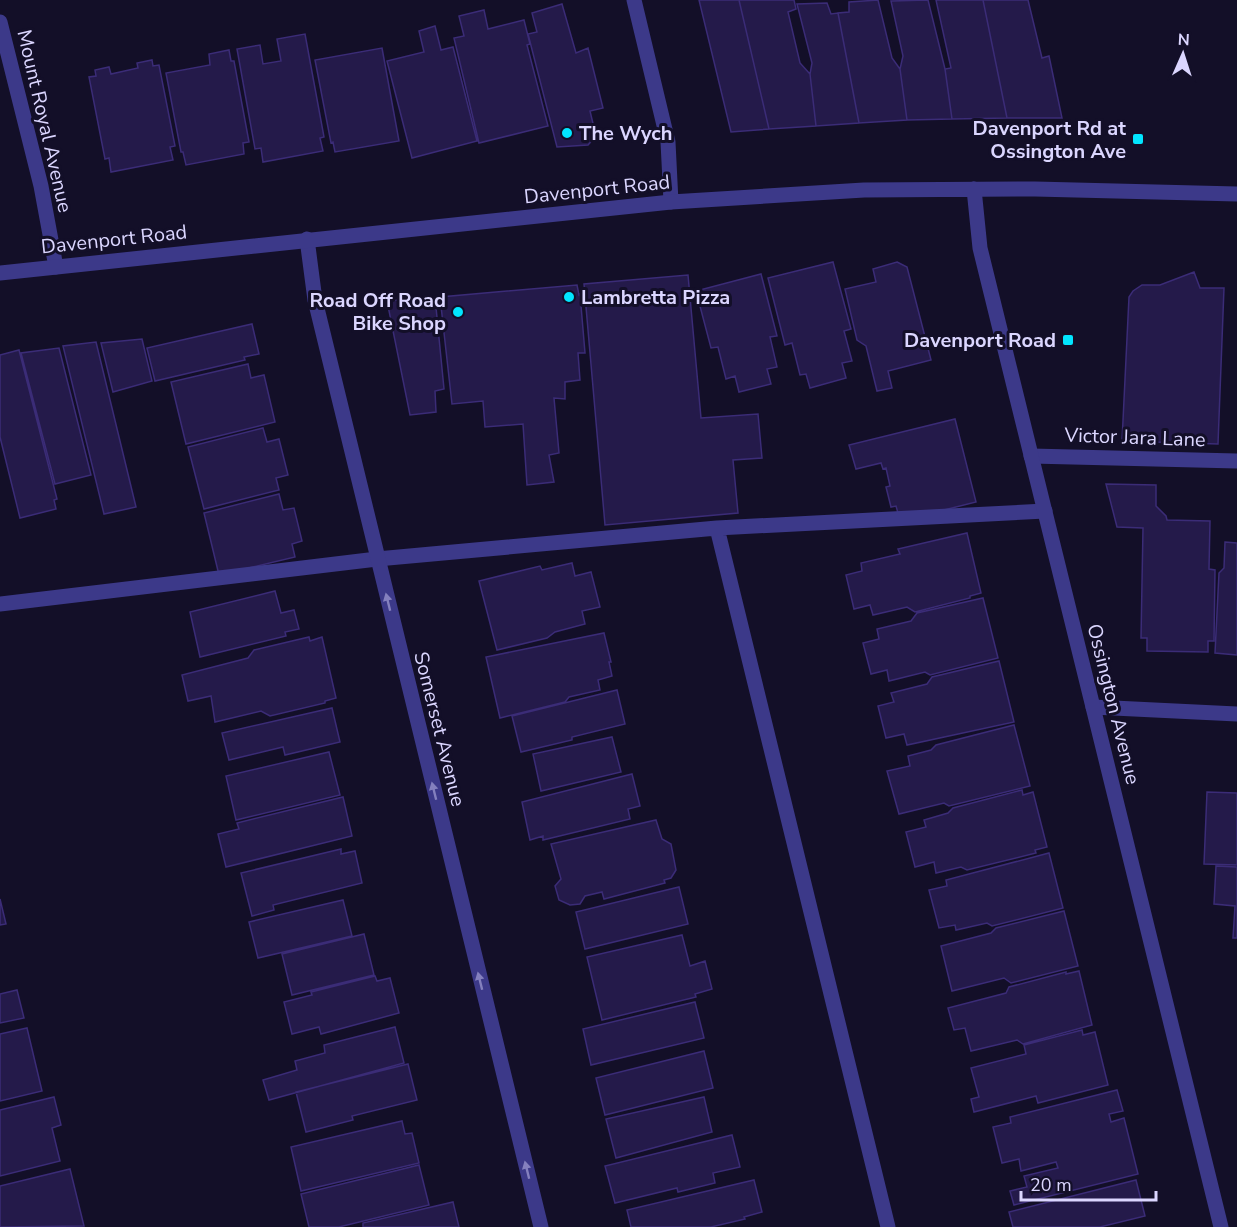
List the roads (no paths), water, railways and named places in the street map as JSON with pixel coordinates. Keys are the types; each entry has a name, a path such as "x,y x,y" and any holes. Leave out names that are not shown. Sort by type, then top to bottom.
{"street":[{"path":"634,0 668,142 671,202"},
{"name":"Mount Royal Avenue","path":"0,22 41,186 56,267"},
{"name":"Davenport Road","path":"0,273 671,202 864,190 974,189 1237,194"},
{"name":"Ossington Avenue","path":"974,189 980,248 1221,1227"},
{"name":"Somerset Avenue","path":"307,239 315,300 541,1227"},
{"name":"Victor Jara Lane","path":"1031,456 1237,461"},
{"path":"0,604 378,559 717,528 1045,511"},
{"path":"717,528 888,1227"},
{"path":"1093,707 1237,714"}],"place":[{"name":"The Wych","path":"567,133"},
{"name":"Davenport Rd at Ossington Ave","path":"1138,139"},
{"name":"Lambretta Pizza","path":"569,297"},
{"name":"Road Off Road Bike Shop","path":"458,312"},
{"name":"Davenport Road","path":"1068,340"}]}
